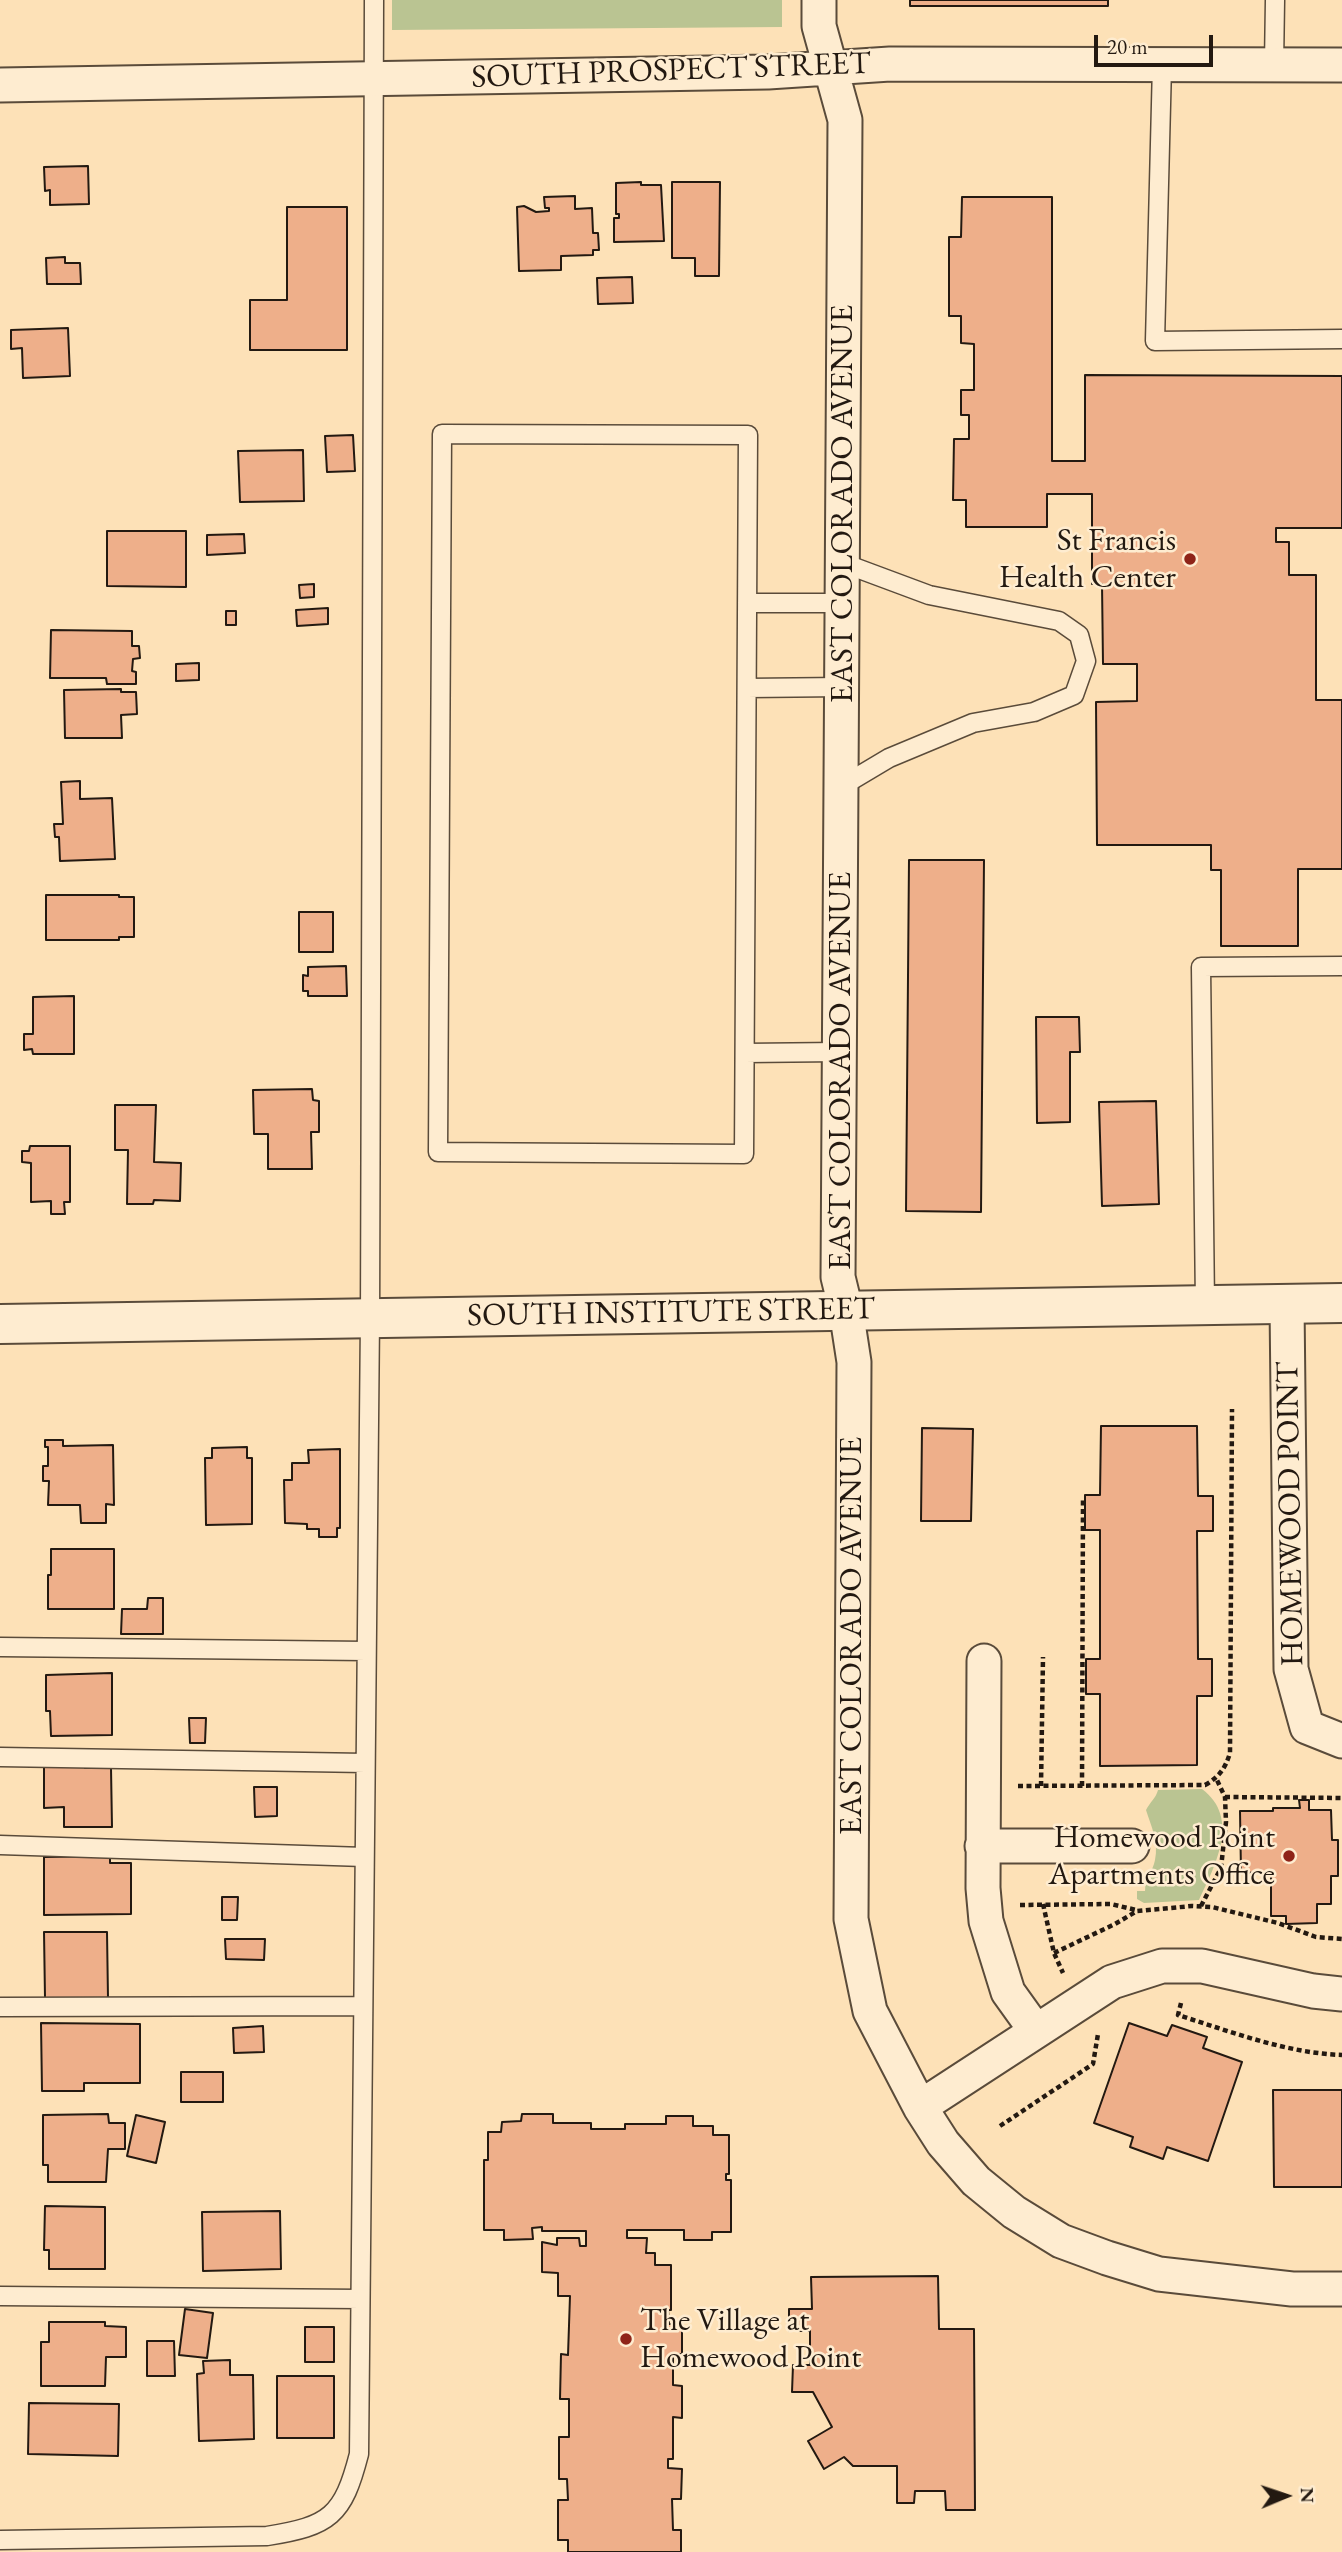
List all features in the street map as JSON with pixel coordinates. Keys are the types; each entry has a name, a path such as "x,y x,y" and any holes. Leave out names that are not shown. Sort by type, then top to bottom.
{"street":[{"name":"EAST COLORADO AVENUE","path":"819,0 819,26 845,120 838,1277 854,1362 851,1919 870,2011 920,2107 943,2143 976,2181 1014,2212 1061,2241 1158,2274 1292,2289 1342,2289"},
{"name":"SOUTH PROSPECT STREET","path":"0,85 768,72 890,64 1342,65"},
{"name":"SOUTH INSTITUTE STREET","path":"0,1324 1342,1303"},
{"name":"HOMEWOOD POINT","path":"1287,1304 1292,1669 1307,1727 1342,1741"},
{"path":"984,1661 982,1846 986,1922 1008,1992 1036,2031"},
{"path":"982,1846 1132,1846"},
{"path":"920,2107 1112,1982 1162,1966 1202,1966 1313,1991 1342,1994"}],"lane":[{"path":"0,2540 267,2536 314,2526 331,2516 344,2500 359,2454 370,1318 374,0"},
{"path":"1274,65 1275,0"},
{"path":"1162,65 1155,341 1342,339"},
{"path":"442,434 748,435 747,603 744,1154 438,1152 442,434"},
{"path":"842,786 889,758 974,723 1034,712 1074,695 1086,661 1079,635 1059,621 929,595 844,563"},
{"path":"747,603 843,603"},
{"path":"747,688 842,687"},
{"path":"1205,1305 1201,967 1342,965"},
{"path":"745,1053 839,1052"},
{"path":"0,1647 366,1651"},
{"path":"0,1758 365,1763"},
{"path":"0,1845 364,1857"},
{"path":"0,2007 363,2006"},
{"path":"0,2295 360,2299"}],"path":[{"path":"983,1787 1205,1785 1225,1768 1230,1753 1232,1409"},
{"path":"1082,1786 1083,1499"},
{"path":"1041,1786 1043,1657"},
{"path":"1201,1906 1221,1868 1226,1822 1225,1797 1216,1778"},
{"path":"1225,1797 1342,1798"},
{"path":"1043,1903 1054,1952 1077,2004"},
{"path":"985,1906 1111,1904 1137,1910 1201,1906 1278,1923 1316,1937 1342,1939"},
{"path":"1054,1952 1115,1924 1137,1910"},
{"path":"1174,1999 1181,2000 1178,2015 1274,2045 1325,2055 1342,2055"},
{"path":"1000,2126 1093,2064 1098,2031"}],"green space":[{"path":"392,0 782,0 782,27 392,30"},
{"path":"1202,1789 1214,1801 1222,1828 1217,1858 1199,1900 1144,1903 1137,1899 1137,1891 1145,1891 1156,1853 1154,1834 1146,1810 1158,1790"}],"building":[{"path":"910,0 1108,0 1108,6 910,6"},
{"path":"88,166 89,204 50,205 50,190 45,191 44,167"},
{"path":"641,182 641,185 661,185 664,241 614,242 614,218 619,218 619,214 616,214 616,183"},
{"path":"672,182 720,182 719,276 695,276 695,258 672,258"},
{"path":"575,196 575,209 592,208 593,233 598,233 599,250 593,250 593,255 561,256 561,270 519,271 517,207 524,206 536,212 549,211 549,208 545,208 544,197"},
{"name":"St Francis Health Center","path":"962,197 1052,197 1052,461 1085,461 1085,375 1342,376 1342,528 1276,528 1276,542 1289,542 1289,575 1316,575 1316,700 1342,700 1342,869 1298,869 1298,946 1221,946 1221,870 1211,870 1211,845 1097,845 1096,702 1137,701 1137,664 1103,664 1102,584 1092,584 1092,494 1047,494 1047,527 966,527 966,500 953,500 954,439 969,439 969,415 961,415 961,390 974,390 974,344 961,343 961,316 949,316 949,237 961,237"},
{"path":"287,207 347,207 347,350 250,350 250,300 287,300"},
{"path":"65,257 65,263 80,263 81,284 47,284 46,258"},
{"path":"632,277 633,303 598,304 597,278"},
{"path":"68,328 70,376 23,378 22,348 11,349 11,330"},
{"path":"353,435 355,471 327,472 325,436"},
{"path":"303,450 304,501 240,502 238,451"},
{"path":"107,531 186,531 186,587 107,586"},
{"path":"244,534 245,553 207,555 207,535"},
{"path":"314,584 314,597 300,598 299,585"},
{"path":"328,608 328,624 297,626 296,610"},
{"path":"226,611 236,611 236,625 226,625"},
{"path":"51,630 132,631 132,646 139,646 140,658 133,659 132,671 136,672 136,684 107,684 106,678 50,678"},
{"path":"199,663 199,680 176,681 176,664"},
{"path":"121,689 121,692 136,692 137,714 121,715 122,738 65,738 64,690"},
{"path":"80,781 80,799 112,798 115,859 60,861 59,837 55,837 54,824 63,824 61,782"},
{"path":"909,860 984,860 981,1212 906,1211"},
{"path":"46,895 134,897 134,937 119,937 119,940 46,940"},
{"path":"299,912 333,912 333,952 299,952"},
{"path":"346,966 347,996 308,996 308,991 303,991 303,975 308,976 308,967"},
{"path":"74,996 74,1054 33,1054 32,1049 24,1050 24,1034 33,1034 33,997"},
{"path":"1036,1017 1079,1017 1080,1052 1070,1052 1070,1122 1037,1123"},
{"path":"312,1089 313,1100 319,1101 319,1132 311,1132 312,1169 268,1169 268,1134 254,1134 253,1090"},
{"path":"1156,1101 1159,1204 1102,1206 1099,1102"},
{"path":"115,1105 156,1105 154,1162 181,1163 180,1201 154,1200 153,1204 127,1204 128,1150 115,1150"},
{"path":"30,1146 70,1146 70,1202 64,1202 65,1214 51,1214 51,1201 31,1202 31,1163 22,1162 22,1151 29,1151"},
{"path":"1101,1426 1197,1426 1198,1496 1213,1496 1213,1531 1197,1531 1198,1659 1212,1659 1212,1696 1197,1696 1197,1765 1100,1766 1100,1694 1086,1694 1086,1659 1100,1659 1100,1530 1085,1530 1085,1495 1100,1495"},
{"path":"922,1428 973,1429 971,1521 921,1521"},
{"path":"45,1440 63,1440 63,1446 113,1445 114,1505 106,1504 106,1523 81,1523 80,1505 48,1505 49,1481 43,1481 43,1466 48,1466 48,1447 45,1447"},
{"path":"247,1447 247,1458 252,1458 252,1524 206,1525 205,1458 212,1458 212,1448"},
{"path":"340,1449 340,1528 337,1528 337,1537 319,1537 319,1529 307,1529 307,1524 285,1523 284,1480 292,1480 292,1463 309,1463 308,1450"},
{"path":"51,1549 114,1549 114,1609 48,1609"},
{"path":"148,1598 163,1598 163,1634 121,1634 122,1609 147,1609"},
{"path":"112,1673 112,1735 51,1736 50,1711 46,1711 46,1675"},
{"path":"189,1718 206,1718 205,1743 190,1743"},
{"path":"44,1762 84,1762 85,1768 111,1768 112,1827 64,1827 64,1807 44,1808"},
{"path":"254,1787 277,1787 277,1816 255,1817"},
{"name":"Homewood Point Apartments Office","path":"1299,1800 1309,1800 1309,1810 1331,1810 1332,1840 1338,1840 1338,1876 1331,1876 1331,1904 1317,1904 1317,1923 1286,1924 1286,1916 1271,1916 1271,1872 1241,1873 1240,1811 1300,1808"},
{"path":"110,1856 110,1863 131,1863 131,1914 44,1915 44,1857"},
{"path":"222,1897 238,1897 237,1920 222,1920"},
{"path":"44,1932 107,1932 108,1998 45,1998"},
{"path":"225,1939 265,1939 264,1960 226,1959"},
{"path":"41,2023 140,2024 140,2083 84,2083 84,2091 42,2091"},
{"path":"1129,2023 1167,2036 1172,2025 1207,2037 1203,2048 1242,2062 1208,2161 1167,2147 1163,2159 1130,2147 1133,2137 1094,2123"},
{"path":"263,2026 264,2052 234,2053 233,2028"},
{"path":"181,2072 223,2072 223,2102 181,2102"},
{"path":"1273,2090 1342,2090 1342,2187 1274,2187"},
{"path":"108,2114 109,2123 125,2123 125,2149 108,2149 106,2182 48,2182 48,2165 43,2165 43,2115"},
{"name":"The Village at Homewood Point","path":"522,2114 553,2114 553,2123 591,2123 591,2129 625,2129 625,2124 666,2124 666,2116 693,2116 693,2126 713,2126 713,2135 729,2135 729,2174 726,2174 726,2180 731,2180 731,2232 712,2232 712,2240 684,2240 684,2230 627,2230 627,2238 647,2238 646,2253 655,2253 655,2265 671,2265 669,2324 682,2324 682,2354 673,2354 673,2385 682,2386 682,2418 673,2417 673,2459 668,2459 668,2468 682,2469 681,2499 672,2499 673,2530 681,2530 681,2552 568,2552 568,2540 558,2540 558,2500 568,2500 567,2479 559,2479 559,2437 569,2437 569,2399 560,2399 561,2354 568,2355 570,2296 558,2296 558,2273 542,2272 542,2242 557,2245 557,2238 579,2238 580,2246 586,2246 586,2231 542,2231 542,2227 532,2228 533,2239 504,2240 504,2230 484,2230 484,2160 488,2160 488,2132 501,2132 502,2122 521,2121"},
{"path":"136,2115 165,2122 156,2163 127,2156"},
{"path":"45,2206 105,2207 105,2269 49,2269 49,2250 44,2250"},
{"path":"280,2211 281,2269 203,2271 202,2212"},
{"path":"938,2276 939,2329 974,2329 975,2510 946,2510 945,2491 915,2491 914,2503 897,2503 897,2466 853,2466 844,2457 824,2469 808,2441 832,2427 813,2392 792,2392 793,2365 810,2365 810,2331 789,2331 789,2309 812,2309 811,2277"},
{"path":"185,2309 213,2313 207,2358 179,2355"},
{"path":"49,2322 105,2322 105,2326 126,2327 126,2357 106,2357 105,2386 41,2386 41,2342 49,2342"},
{"path":"305,2327 334,2327 334,2362 305,2362"},
{"path":"147,2341 174,2341 175,2376 147,2376"},
{"path":"230,2360 230,2375 253,2375 254,2439 199,2441 197,2374 204,2373 203,2361"},
{"path":"277,2376 334,2376 334,2438 277,2438"},
{"path":"29,2403 119,2404 118,2456 28,2454"}],"place":[{"name":"St Francis Health Center","path":"1190,559"},
{"name":"Homewood Point Apartments Office","path":"1289,1856"},
{"name":"The Village at Homewood Point","path":"626,2339"}]}
